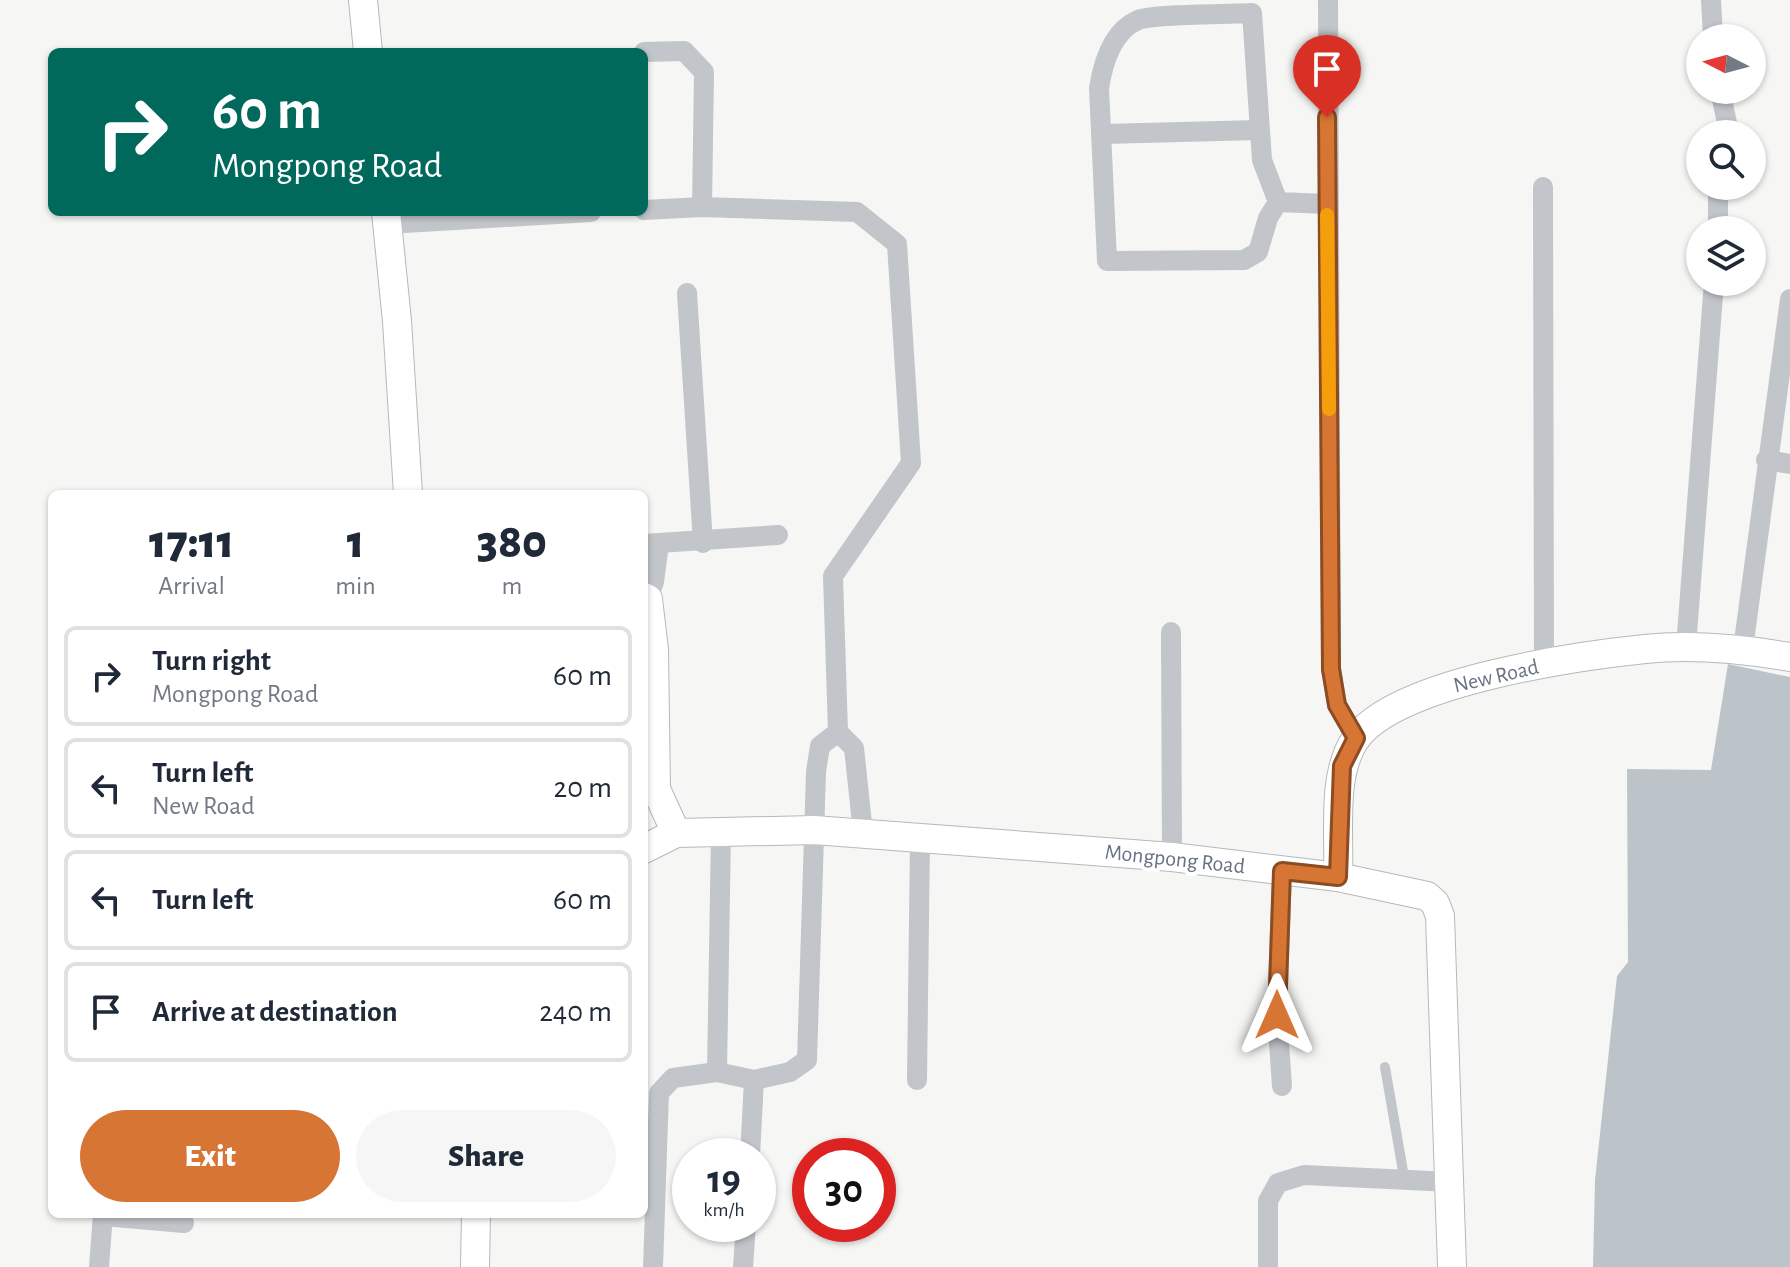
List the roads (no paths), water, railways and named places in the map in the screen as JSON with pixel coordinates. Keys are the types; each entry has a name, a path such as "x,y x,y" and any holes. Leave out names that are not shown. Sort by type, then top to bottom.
{"main road":[{"path":"363,0 368,48"},
{"path":"386,218 397,321 408,490"},
{"path":"648,611 654,650 656,789 676,833"},
{"name":"New Road","path":"1338,877 1342,766 1356,738 1388,711 1424,692 1544,665 1646,649 1743,649 1790,657"},
{"name":"Mongpong Road","path":"648,847 676,833 814,830 1172,857 1338,877 1414,891 1435,903 1440,916 1452,1267"},
{"path":"475,1267 476,1218"}],"street":[{"path":"1328,0 1331,669 1337,705 1356,738"},
{"path":"1711,0 1712,24"},
{"path":"1252,13 1259,130 1267,182 1278,202 1268,218 1258,252 1244,260 1107,261 1099,88 1104,60 1117,38 1139,19 1252,13"},
{"path":"648,52 684,51 704,72 702,207"},
{"path":"1103,134 1259,130"},
{"path":"1543,187 1544,665"},
{"path":"1278,202 1327,204"},
{"path":"648,210 702,207 857,212 897,244 911,463 833,576 838,732 854,748 863,833"},
{"path":"386,218 436,216"},
{"path":"687,293 703,543"},
{"path":"1686,647 1713,296"},
{"path":"1743,649 1790,299"},
{"path":"1766,460 1790,464"},
{"path":"648,594 654,582 652,544 703,543 778,535"},
{"path":"1171,632 1172,857"},
{"path":"653,1267 659,1093 673,1078 717,1072 754,1080 790,1072 807,1060 814,830 820,746 838,732"},
{"path":"717,1072 721,832"},
{"path":"917,1080 920,839"},
{"path":"1282,871 1277,1015 1282,1086"},
{"path":"751,1138 754,1080"},
{"path":"1268,1267 1268,1201 1275,1185 1304,1175 1404,1177 1451,1182"},
{"path":"99,1267 103,1218"},
{"path":"133,1218 184,1223"},
{"path":"743,1267 745,1242"}],"lane":[{"path":"1385,1067 1404,1177"}]}
